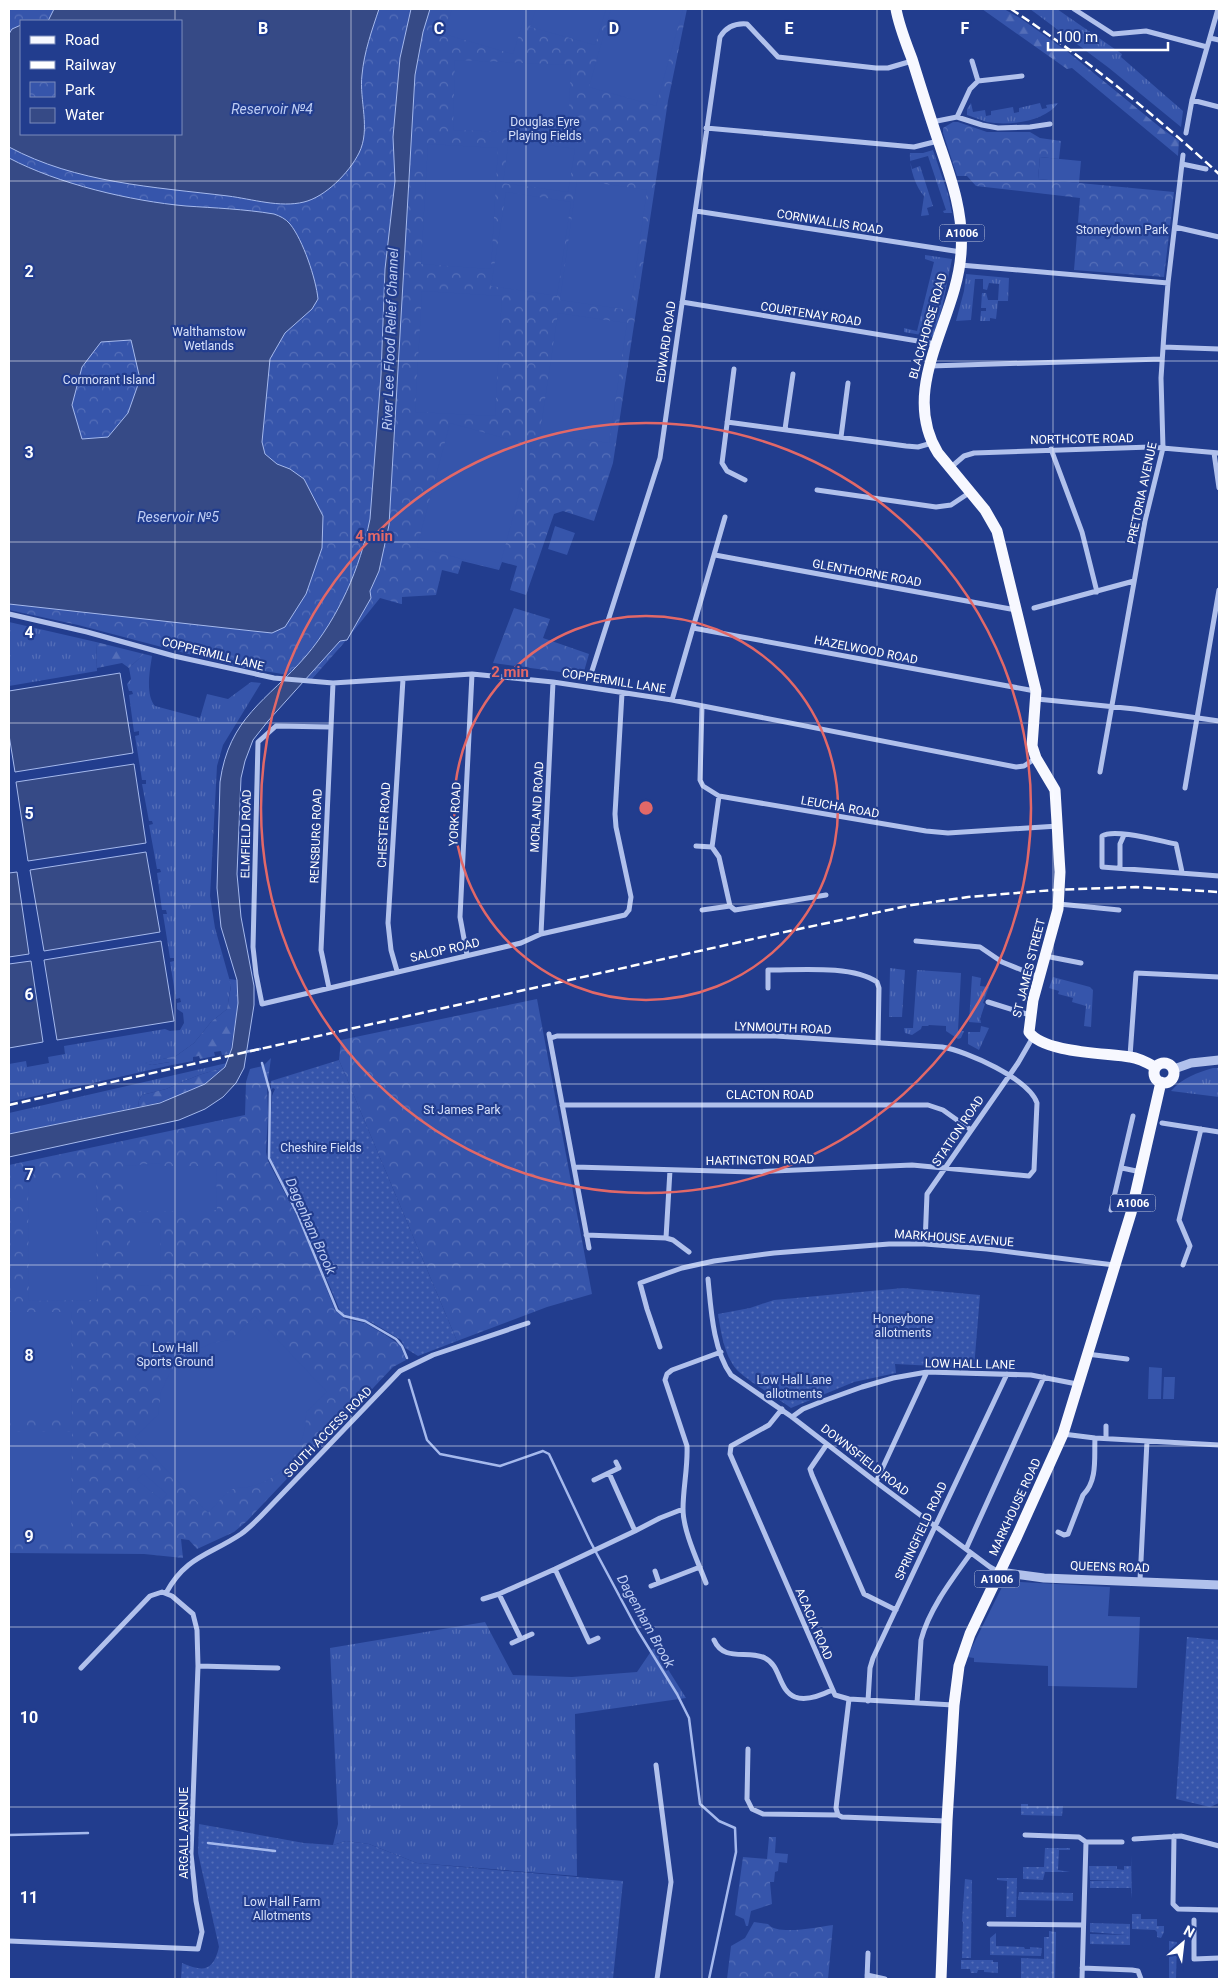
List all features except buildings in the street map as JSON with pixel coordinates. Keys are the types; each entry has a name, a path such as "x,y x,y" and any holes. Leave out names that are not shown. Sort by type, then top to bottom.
{"main road":[{"name":"BLACKHORSE ROAD","path":"896,9 950,175 961,216 962,252 960,265 954,295 929,366 926,381 925,422 932,443 985,510 996,531 1036,695 1032,750 1049,779"},
{"name":"ST JAMES STREET","path":"1033,1037 1029,1032 1030,1015 1058,904 1056,790 1049,779"},
{"path":"1033,1037 1071,1050 1130,1057 1156,1067"},
{"path":"1164,1062 1171,1065 1174,1069 1172,1080 1161,1082 1155,1077 1156,1067 1164,1062"},
{"name":"MARKHOUSE ROAD","path":"941,1979 947,1822 956,1681 964,1649 1063,1434 1086,1354 1115,1265 1141,1172 1161,1082"}],"street":[{"path":"1074,9 1113,34 1146,32 1207,47"},
{"path":"1186,133 1192,100 1217,9"},
{"name":"EDWARD ROAD","path":"591,674 660,458 720,37 723,32 734,25 747,24 778,57 876,68 888,68 912,60"},
{"path":"1210,38 1219,40"},
{"path":"972,61 978,81"},
{"path":"958,117 970,89 978,81 1022,76"},
{"path":"1192,100 1219,107"},
{"path":"932,122 958,117 982,126 998,128 1050,124"},
{"path":"706,128 914,147 938,141"},
{"name":"PRETORIA AVENUE","path":"1100,772 1145,521 1163,448 1162,359 1168,283 1183,155"},
{"path":"1182,164 1206,169"},
{"name":"CORNWALLIS ROAD","path":"696,211 962,252"},
{"path":"1175,227 1219,237"},
{"path":"960,265 1168,283"},
{"name":"COURTENAY ROAD","path":"682,302 937,344"},
{"path":"1163,347 1219,349"},
{"path":"929,366 1162,359"},
{"path":"734,369 722,464 727,471 745,480"},
{"path":"785,429 792,374"},
{"path":"841,437 848,383"},
{"path":"727,422 906,446 932,443"},
{"name":"NORTHCOTE ROAD","path":"950,468 964,456 974,453 1051,449 1163,448 1216,453"},
{"path":"1051,449 1082,532 1097,592"},
{"path":"1216,453 1219,488"},
{"path":"817,490 936,507 951,505 970,492"},
{"path":"672,700 725,517"},
{"name":"GLENTHORNE ROAD","path":"714,555 1016,610"},
{"path":"1034,608 1134,581"},
{"path":"1185,788 1219,590"},
{"name":"COPPERMILL LANE","path":"9,614 262,676 333,683 472,674 553,682 672,700 1016,767 1024,766 1036,758"},
{"name":"HAZELWOOD ROAD","path":"694,628 1036,695 1219,721"},
{"name":"YORK ROAD","path":"467,956 460,917 472,674"},
{"name":"CHESTER ROAD","path":"397,971 391,950 388,923 403,679"},
{"name":"MORLAND ROAD","path":"541,934 553,682"},
{"name":"RENSBURG ROAD","path":"330,988 321,950 333,683"},
{"name":"SALOP ROAD","path":"262,1004 521,943 541,934 625,915 629,910 631,897 615,814 622,693"},
{"name":"LEUCHA ROAD","path":"702,706 700,780 703,786 719,796 926,831 948,833 1058,826"},
{"name":"ELMFIELD ROAD","path":"262,1004 253,947 258,742 276,726 330,728"},
{"path":"719,796 712,847 719,857 730,906 735,910 826,895"},
{"path":"1182,872 1176,844 1111,833 1102,836 1102,867 1219,876"},
{"path":"1118,868 1120,844 1124,835"},
{"path":"696,846 712,847"},
{"path":"1058,904 1119,910"},
{"path":"702,910 730,906"},
{"path":"916,942 980,947 1002,962 1039,978"},
{"path":"1044,956 1081,963"},
{"path":"768,988 768,970 838,971 869,977 878,982 879,988 878,1042"},
{"path":"1130,1057 1136,974 1219,977"},
{"path":"988,1002 1030,1015"},
{"name":"LYNMOUTH ROAD","path":"562,1105 550,1036 766,1036 952,1048 978,1058 1009,1076"},
{"name":"STATION ROAD","path":"924,1244 927,1194 1018,1063 1033,1037"},
{"path":"1174,1069 1191,1063 1219,1060"},
{"name":"HARTINGTON ROAD","path":"574,1167 752,1172 912,1165 1029,1176 1032,1173 1037,1103 1034,1095 1009,1076"},
{"path":"562,1105 589,1248"},
{"name":"CLACTON ROAD","path":"562,1105 928,1105 943,1110 971,1130"},
{"path":"1111,1210 1133,1116"},
{"path":"1162,1123 1219,1132"},
{"path":"1184,1265 1190,1246 1178,1220 1201,1129"},
{"path":"1122,1168 1141,1172"},
{"path":"666,1238 670,1170"},
{"path":"586,1235 666,1238 673,1240 689,1252"},
{"name":"MARKHOUSE AVENUE","path":"660,1347 640,1283 682,1268 703,1263 774,1253 889,1244 924,1244 1022,1253 1115,1265"},
{"path":"708,1280 713,1322 726,1368 731,1375 792,1416"},
{"name":"SOUTH ACCESS ROAD","path":"166,1593 176,1576 196,1558 243,1533 262,1516 400,1371 433,1355 528,1323"},
{"path":"706,1583 684,1522 683,1509 688,1458 687,1446 665,1380 667,1374 721,1352"},
{"path":"1086,1354 1127,1359"},
{"path":"876,1482 927,1372"},
{"name":"LOW HALL LANE","path":"792,1416 803,1409 893,1378 927,1372 1007,1374 1044,1377 1077,1384"},
{"name":"SPRINGFIELD ROAD","path":"868,1701 870,1668 873,1658 1007,1374"},
{"path":"966,1549 1044,1377"},
{"name":"ACACIA ROAD","path":"782,1409 770,1425 735,1444 730,1450 832,1690"},
{"name":"DOWNSFIELD ROAD","path":"792,1416 876,1482 990,1567 1000,1572"},
{"path":"1106,1426 1106,1438"},
{"path":"1063,1434 1095,1438 1219,1445"},
{"path":"1058,1532 1064,1535 1068,1534 1084,1495 1094,1477 1095,1438"},
{"path":"1140,1580 1147,1441"},
{"path":"828,1444 810,1469 812,1475 864,1594 896,1610"},
{"path":"594,1480 619,1468 616,1462"},
{"path":"609,1473 635,1532"},
{"path":"482,1599 499,1594 555,1569 635,1532 660,1518 683,1509"},
{"path":"916,1704 921,1640 924,1630 953,1578 972,1553"},
{"path":"651,1586 700,1567"},
{"path":"555,1569 589,1642 598,1638"},
{"path":"655,1571 659,1583"},
{"name":"QUEENS ROAD","path":"1000,1572 1044,1578 1140,1580 1219,1585"},
{"path":"81,1668 146,1599 154,1594 166,1593 183,1605 196,1619 198,1666 278,1668"},
{"path":"499,1594 521,1639"},
{"path":"512,1643 532,1634"},
{"path":"714,1640 718,1648 726,1653 756,1655 766,1658 773,1664 786,1692 796,1698 818,1696 832,1690 839,1698 954,1705"},
{"name":"ARGALL AVENUE","path":"9,1941 198,1949 202,1932 196,1901 191,1854 198,1666"},
{"path":"838,1815 836,1808 849,1699"},
{"path":"748,1749 747,1799 752,1809 763,1814 838,1815 842,1817 947,1822"},
{"path":"656,1765 671,1882 657,1979"},
{"path":"1024,1835 1079,1838 1086,1842 1122,1842"},
{"path":"1134,1839 1174,1836 1219,1846"},
{"path":"1174,1836 1173,1904 1178,1909 1219,1910"},
{"path":"1082,1979 1082,1925 1086,1842"},
{"path":"1194,1920 1194,1959 1219,1958"},
{"path":"989,1924 1082,1925"},
{"path":"868,1953 867,1977 885,1979"},
{"path":"1082,1968 1138,1971 1141,1979"}],"green space":[{"name":"Walthamstow Wetlands","path":"9,9 687,9 668,101 613,463 594,521 563,511 554,514 526,595 510,590 517,566 502,562 499,570 462,561 458,574 442,570 436,595 402,597 402,604 380,598 312,679 234,666 78,625 9,610"},
{"path":"452,9 527,9 513,54 444,34"},
{"path":"536,9 606,9 595,45 530,27"},
{"path":"611,9 683,9 656,106 589,87"},
{"path":"982,9 1004,9 1068,52 1179,141 1178,156 1072,68 1067,69"},
{"path":"1030,9 1057,9 1122,54 1121,57 1183,111 1181,127 1109,68"},
{"name":"Douglas Eyre Playing Fields","path":"455,60 571,65 568,134 453,130"},
{"path":"971,103 973,112 985,110 986,116 991,115 991,111 1013,107 1014,113 1019,112 1019,108 1040,103 1042,109 1047,108 1046,105 1058,103 1044,115 1026,121 996,123 967,115 967,109"},
{"name":"Stoneydown Park","path":"953,122 987,132 1030,132 1040,138 1061,141 1059,159 1040,157 1038,179 1174,192 1164,277 1074,270 1080,198 976,186 967,176 957,176 943,133 943,128"},
{"path":"509,139 575,149 568,192 503,183"},
{"path":"428,144 498,148 491,269 421,264"},
{"path":"933,150 948,194 952,213 944,213 943,211 946,210 928,156 910,161 910,153 923,153"},
{"path":"1040,157 1081,161 1079,183 1038,179"},
{"path":"910,162 912,169 920,166 933,206 927,208 929,215 921,216 924,196 915,181"},
{"path":"577,180 647,190 630,310 560,300"},
{"path":"506,192 571,202 557,296 491,286"},
{"path":"925,255 952,259 942,308 933,337 904,332 904,328 917,331 934,262 925,259"},
{"path":"966,274 1009,278 1008,301 998,301 996,319 990,318 990,321 980,321 981,311 986,311 986,308 981,308 982,293 986,293 988,300 998,300 999,284 989,283 987,290 983,289 983,279 975,279 971,320 956,321 964,291"},
{"path":"422,291 502,296 495,416 415,412"},
{"path":"558,313 627,323 609,443 540,433"},
{"path":"450,423 532,446 499,569 417,547"},
{"path":"555,526 575,533 567,555 548,549"},
{"path":"514,608 550,619 543,638 589,654 583,675 493,663"},
{"path":"9,622 96,642 97,671 9,686"},
{"path":"96,642 144,654 129,668 122,663 97,668"},
{"path":"144,654 152,656 149,689 155,706 200,718 207,694 228,699 251,682 261,683 223,745 217,766 210,896 215,928 231,985 227,1009 211,1022 194,1043 176,1056 145,1063 152,1065 170,1062 172,1065 9,1102 9,1064 26,1061 27,1067 49,1063 48,1057 65,1054 64,1046 165,1029 170,1031 180,1030 184,1023 183,1013 177,1009 177,1003 181,1002 180,998 176,999 170,962 174,961 174,958 170,958 163,914 167,914 166,910 162,910 157,873 161,872 160,869 157,869 149,825 153,824 152,821 149,821 142,784 146,784 146,780 142,780 135,736 139,735 139,731 134,732 129,695 133,694 132,691 129,691 127,684 131,679 129,668"},
{"path":"890,968 905,970 902,1017 889,1017"},
{"path":"917,970 961,973 958,1031 964,1031 961,1038 958,1039 946,1031 946,1026 922,1026 921,1029 912,1035 905,1033 904,1028 913,1028"},
{"path":"972,976 981,978 980,986 989,987 983,1003 985,1004 980,1019 981,1023 969,1022"},
{"path":"1053,977 1090,987 1093,990 1091,1027 1084,1026 1086,1006 1072,1002 1073,998 1058,994 1059,991 1049,988"},
{"path":"229,979 237,980 238,1003 230,1054 222,1055 221,1051 214,1052 215,1056 200,1059 199,1056 193,1057 193,1061 172,1065 169,1062 152,1065 143,1063 176,1056 194,1043 211,1022 227,1009 231,986"},
{"name":"St James Park","path":"537,999 592,1294 547,1307 457,1341 339,1060 341,1040"},
{"path":"981,1026 989,1028 979,1050 968,1044 968,1032 980,1032"},
{"name":"Low Hall Sports Ground","path":"271,1058 267,1087 266,1152 268,1161 300,1222 335,1310 345,1319 365,1323 400,1345 406,1360 393,1367 247,1521 234,1532 197,1549 189,1540 181,1539 183,1558 144,1554 9,1553 9,1165 245,1115 246,1082 250,1069 263,1066"},
{"name":"Cheshire Fields","path":"339,1060 457,1341 418,1356 405,1348 401,1340 371,1322 348,1317 341,1313 298,1212 270,1157 272,1096 275,1089 271,1090 271,1081"},
{"path":"227,1063 225,1067 199,1075 166,1089 142,1095 138,1107 9,1134 9,1113"},
{"path":"225,1067 196,1089 162,1102 138,1107 142,1095 166,1089 199,1075"},
{"path":"1213,1068 1219,1068 1219,1097 1171,1091 1185,1079"},
{"path":"160,1163 160,1166 216,1166 217,1210 201,1210 201,1214 182,1214 181,1211 125,1211 125,1166"},
{"path":"28,1180 96,1180 97,1300 29,1301"},
{"path":"142,1222 160,1224 161,1285 130,1285 130,1224 142,1224"},
{"name":"Honeybone allotments","path":"903,1288 980,1295 974,1368 895,1364 896,1373 854,1382 791,1408 737,1370 726,1350 718,1314 750,1308 774,1300"},
{"path":"9,1312 71,1312 72,1420 9,1420"},
{"path":"255,1316 327,1392 306,1412 306,1422 301,1443 283,1469 266,1481 253,1486 233,1489 208,1513 135,1437 158,1415 161,1392 169,1374 181,1361 196,1350 212,1343 230,1340"},
{"path":"1149,1367 1162,1368 1161,1399 1148,1399"},
{"path":"1164,1377 1175,1377 1174,1399 1163,1399"},
{"path":"9,1432 72,1432 71,1542 9,1542"},
{"path":"143,1473 167,1494 162,1500 137,1480"},
{"path":"1005,1581 1110,1587 1108,1616 1140,1617 1137,1688 1048,1686 1048,1666 974,1662 974,1658 967,1657"},
{"path":"485,1622 513,1675 572,1677 637,1672 654,1647 686,1698 575,1714 577,1876 417,1863 369,1844 346,1841 333,1845 338,1824 330,1648"},
{"path":"1187,1637 1219,1640 1219,1803 1210,1807 1176,1799"},
{"path":"1021,1804 1028,1804 1028,1806 1063,1806 1062,1816 1021,1815"},
{"name":"Low Hall Farm Allotments","path":"199,1824 304,1843 333,1845 346,1841 369,1844 417,1863 623,1881 613,1979 181,1979 182,1963 196,1968 206,1968 214,1961 219,1947 198,1853"},
{"path":"769,1837 776,1837 775,1853 788,1854 787,1863 779,1862 774,1882 770,1882 772,1904 751,1911 748,1926 746,1926 744,1919 735,1915 743,1857 767,1859"},
{"path":"1045,1848 1070,1848 1070,1850 1059,1850 1058,1870 1070,1872 1045,1872 1043,1880 1023,1879 1023,1867 1044,1867"},
{"path":"1131,1855 1132,1899 1131,1888 1090,1888 1090,1881 1124,1881 1090,1880 1089,1866 1117,1866 1117,1869 1124,1870 1124,1866 1131,1866"},
{"path":"997,1878 1017,1878 1016,1917 1006,1917 1007,1881 997,1880"},
{"path":"965,1879 972,1880 971,1958 962,1958"},
{"path":"1019,1892 1073,1893 1073,1901 1018,1900"},
{"path":"1132,1914 1141,1914 1141,1919 1157,1919 1157,1926 1164,1926 1161,1938 1157,1937 1155,1930 1132,1929"},
{"path":"754,1922 768,1924 780,1930 808,1929 833,1925 828,1979 727,1979 731,1946 745,1938"},
{"path":"1090,1923 1130,1924 1130,1945 1090,1944 1090,1934 1127,1935 1090,1932"},
{"path":"1049,1931 1056,1932 1055,1979 1021,1979 1021,1958 1044,1959 1044,1937 1049,1937"},
{"path":"996,1933 996,1946 1024,1947 1025,1949 1030,1949 1030,1947 1042,1948 1041,1956 990,1955 990,1938"},
{"path":"1169,1941 1177,1942 1176,1979 1169,1979"},
{"path":"961,1960 993,1960 993,1962 998,1962 998,1973 978,1970 977,1973 971,1973 970,1969 961,1969"}],"water":[{"name":"Reservoir №4","path":"54,9 379,9 363,66 364,134 359,153 343,176 328,190 312,199 295,204 266,202 116,182 61,169 35,159 9,147 9,34 12,29 20,25 20,135 182,135 182,20 48,20"},
{"name":"River Lee Flood Relief Channel","path":"411,9 430,9 423,32 415,75 389,525 379,571 370,591 371,598 347,640 340,641 268,721 253,740 245,761 241,778 237,874 241,917 254,986 254,1005 244,1068 236,1083 223,1097 205,1109 179,1120 9,1157 9,1134 160,1103 205,1084 225,1067 232,1048 238,1003 237,980 221,927 217,888 220,782 232,741 241,725 306,656 329,625 347,591 366,537 370,519 381,375 385,269 395,181 393,137 400,58"},
{"name":"Reservoir №5","path":"9,158 50,176 95,190 165,204 263,212 285,219 295,231 304,249 312,271 318,299 312,309 285,333 270,359 262,442 265,454 277,464 290,469 304,479 323,516 322,548 306,594 285,627 272,633 9,604","holes":["131,340 140,379 128,413 108,437 82,439 72,405 82,367 101,342"]},
{"path":"120,673 133,753 15,772 9,735 9,691"},
{"path":"134,764 146,843 28,861 16,782"},
{"path":"146,852 160,932 44,951 30,870"},
{"path":"17,872 29,954 9,957 9,873"},
{"path":"161,941 174,1021 57,1040 44,960"},
{"path":"31,961 43,1042 9,1048 9,964"}],"waterway":[{"name":"Dagenham Brook","path":"245,1052 260,1049"},
{"name":"Dagenham Brook","path":"262,1063 270,1092 269,1158 298,1215 337,1310 344,1316 365,1321 396,1339 402,1346 407,1358"},
{"name":"Dagenham Brook","path":"409,1380 427,1440 440,1454 500,1466 543,1451 549,1454 590,1541 637,1629 677,1694 689,1718 700,1804 719,1821 735,1828 736,1852 709,1979"},
{"path":"9,1835 88,1833"},
{"path":"208,1843 275,1851"}],"railway":[{"path":"1011,9 1066,47 1118,87 1219,174"},
{"path":"9,1105 912,905 968,897 1053,890 1136,887 1219,892"}],"park label":[{"name":"Cormorant Island","path":"109,380"},
{"name":"Low Hall Lane allotments","path":"794,1387"}]}
